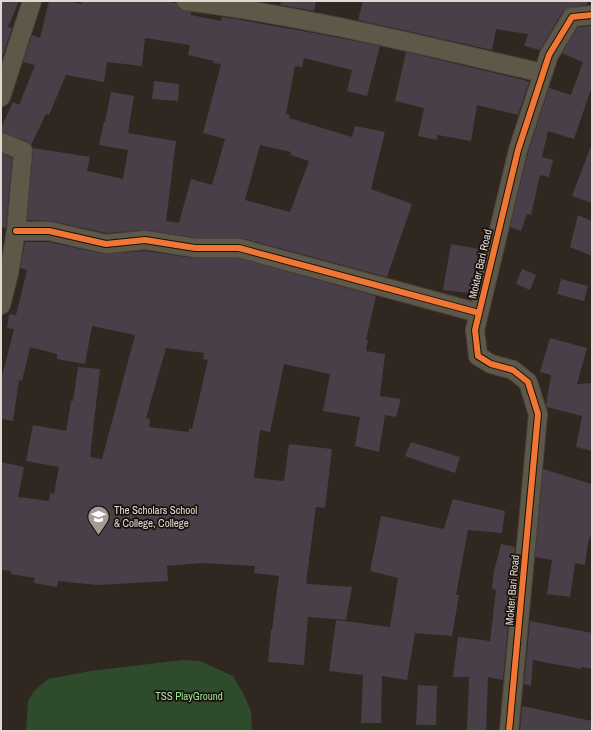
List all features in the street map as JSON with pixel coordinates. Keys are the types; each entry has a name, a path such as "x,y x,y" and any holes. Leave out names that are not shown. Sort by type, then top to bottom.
{"street":[{"path":"1,97 32,1"},
{"path":"186,1 220,5 332,26 543,73"},
{"name":"Mokter Bari Road","path":"509,731 538,414 528,382 513,370 491,364 478,356 475,330 518,150 549,55 572,17 592,14"},
{"path":"1,142 23,151 16,230 9,273 1,305"},
{"path":"16,230 49,231 106,244 145,240 195,248 239,248 479,313"}],"green space":[{"name":"TSS PlayGround","path":"183,660 200,661 233,676 251,711 252,731 26,731 28,701 34,691 48,679 91,671"}],"building":[{"path":"1,1 19,1 8,27 12,28 3,55 1,54"},
{"path":"49,1 68,1 81,4 82,1 165,1 176,3 179,9 191,12 191,15 221,21 222,17 229,18 380,46 367,96 347,91 352,70 304,58 302,67 295,66 286,114 290,115 289,118 352,137 355,126 385,132 371,189 412,204 387,277 242,238 196,238 146,230 107,233 51,221 27,220 33,148 90,157 87,171 123,179 128,150 99,145 111,92 134,96 128,133 176,141 166,221 179,223 191,179 212,185 225,139 203,133 221,64 188,55 190,45 145,38 142,66 107,62 104,82 66,75 49,115 46,114 31,145 27,141 1,132 1,127 13,102 19,105 35,65 23,62 32,35 40,38","holes":["260,145 291,152 290,155 309,161 290,212 245,200"]},
{"path":"282,1 316,1 314,11 280,5"},
{"path":"363,1 587,1 587,5 571,7 563,11 540,50 524,46 528,34 496,29 492,50 358,20"},
{"path":"592,26 592,86 574,139 548,131 542,157 553,160 549,177 540,175 531,215 527,214 521,231 510,227 528,153 549,88 571,95 583,62 562,53 578,27"},
{"path":"406,52 529,82 518,115 477,105 471,141 438,135 437,140 418,136 424,108 395,101"},
{"path":"154,81 179,84 178,101 152,99"},
{"path":"592,146 592,203 572,196"},
{"path":"1,153 12,158 6,228 1,227"},
{"path":"578,215 592,221 592,256 570,247"},
{"path":"25,242 48,242 104,254 145,251 193,258 238,258 376,296 366,340 368,340 366,351 385,354 380,396 401,399 396,417 385,415 379,452 355,446 360,417 323,411 330,374 284,364 270,432 260,430 254,478 284,481 289,444 332,449 325,508 316,507 306,583 352,587 346,620 308,617 304,665 268,662 279,576 254,573 255,566 201,563 167,566 168,581 97,585 58,581 57,587 34,583 35,578 11,574 11,571 1,570 1,462 24,467 18,497 49,501 50,493 54,494 59,467 26,461 33,425 66,431 71,401 73,401 78,367 100,369 90,457 102,459 135,335 92,326 85,364 57,359 57,354 30,347 22,381 19,380 13,421 1,419 1,380 14,329 7,328 9,314 16,315 27,270 20,268","holes":["166,348 204,353 203,359 208,360 192,429 189,428 189,432 149,427 150,419 146,418"]},
{"path":"451,244 479,249 470,293 443,290"},
{"path":"522,269 536,275 530,290 516,284"},
{"path":"561,279 588,286 584,301 557,294"},
{"path":"550,338 587,348 577,384 592,383 592,451 576,447 582,416 547,407 546,405 551,375 540,372"},
{"path":"411,442 460,457 455,473 405,456"},
{"path":"543,469 592,484 592,531 588,543 585,565 575,563 570,597 547,594 552,560 535,557"},
{"path":"453,499 505,511 502,533 468,530 456,595 459,595 452,636 415,633 407,680 382,676 381,723 361,723 363,675 329,671 336,620 390,627 398,578 370,571 381,516 444,529"},
{"path":"501,544 515,547 503,680 488,677 486,731 467,730 469,677 453,677 458,637 490,641 496,590 492,589 494,571"},
{"path":"530,621 592,633 592,669 581,667 581,669 533,660 531,686 524,684"},
{"path":"418,685 437,686 436,725 416,725"},
{"path":"522,706 592,721 592,731 520,731"}],"cycle path":[{"path":"509,731 538,414 528,382 513,370 491,364 478,356 475,330 518,150 549,55 572,17 592,15"},
{"path":"16,231 49,231 106,244 145,240 195,248 239,248 479,313"}],"place":[{"name":"The Scholars School & College, College","path":"98,536"}]}
